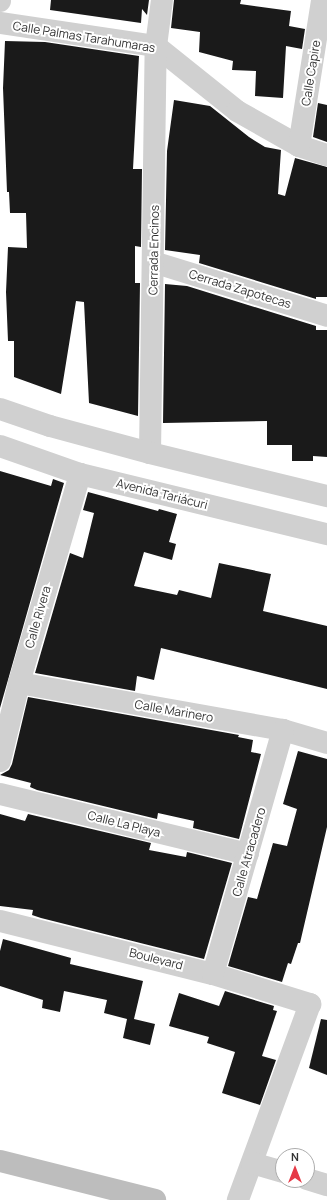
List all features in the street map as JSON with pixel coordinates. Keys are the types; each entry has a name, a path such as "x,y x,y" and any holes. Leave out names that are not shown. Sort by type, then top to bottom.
{"main road":[{"path":"0,1161 155,1200"}],"street":[{"name":"Cerrada Encinos","path":"150,453 156,46 162,0"},
{"name":"Calle Capire","path":"299,146 322,0"},
{"name":"Calle Palmas Tarahumaras","path":"0,23 156,46 237,111 299,146 327,155"},
{"name":"Cerrada Zapotecas","path":"154,262 327,316"},
{"path":"0,409 50,426 150,453 327,496"},
{"name":"Avenida Tariácuri","path":"0,446 80,474 327,534"},
{"name":"Calle Rivera","path":"0,761 19,683 80,474"},
{"name":"Calle Marinero","path":"19,683 283,730 327,743"},
{"name":"Calle Atracadero","path":"214,974 283,730"},
{"name":"Calle La Playa","path":"0,794 248,854"},
{"name":"Boulevard","path":"0,920 214,974 310,1004 252,1163"},
{"path":"238,1200 252,1163 275,1170"},
{"path":"315,1181 327,1185"}],"building":[{"path":"51,0 149,0 147,15 142,9 141,23 50,10"},
{"path":"174,0 241,0 240,4 291,11 289,26 305,29 302,49 286,46 283,98 255,96 256,71 232,70 233,61 199,52 200,32 171,28"},
{"path":"5,41 45,42 139,56 133,169 142,169 141,247 135,246 135,283 140,283 138,416 89,403 84,302 76,301 61,394 14,377 14,341 8,341 6,292 8,247 27,248 26,213 10,213 9,192 7,192 3,88"},
{"path":"174,100 210,106 249,137 265,147 281,150 278,194 285,196 295,158 327,167 327,297 316,297 316,299 199,263 200,255 165,250 167,151"},
{"path":"318,103 327,105 327,142 313,137"},
{"path":"165,284 187,286 316,326 316,330 327,330 327,457 313,456 313,461 292,461 292,445 267,445 267,421 163,423"},
{"path":"0,471 51,486 53,479 64,483 0,708"},
{"path":"88,492 158,511 159,509 177,514 169,542 176,544 172,560 144,552 134,586 177,595 179,590 211,598 219,563 271,574 263,611 327,626 327,689 161,648 154,680 137,676 135,691 35,673 70,553 83,558 94,513 83,510"},
{"path":"28,697 239,735 238,737 253,740 251,752 261,754 239,839 193,828 194,821 158,813 157,819 37,790 30,787 31,783 0,775 9,770 12,764"},
{"path":"298,751 327,759 327,827 300,943 298,943 291,964 288,963 282,982 228,966 248,897 257,899 273,843 287,846 297,809 283,804"},
{"path":"0,814 25,821 28,814 151,843 149,850 186,857 187,852 232,863 204,959 41,918 32,915 33,910 0,906"},
{"path":"3,939 71,958 70,964 143,981 134,1019 155,1024 150,1045 123,1038 127,1019 104,1013 107,1000 64,991 60,1012 42,1008 43,1000 0,986 0,951"},
{"path":"225,991 274,1006 273,1010 277,1011 262,1056 276,1060 260,1105 222,1093 235,1052 207,1043 209,1037 169,1026 179,993 219,1006"},
{"path":"321,1019 327,1020 327,1075 309,1068"}]}
